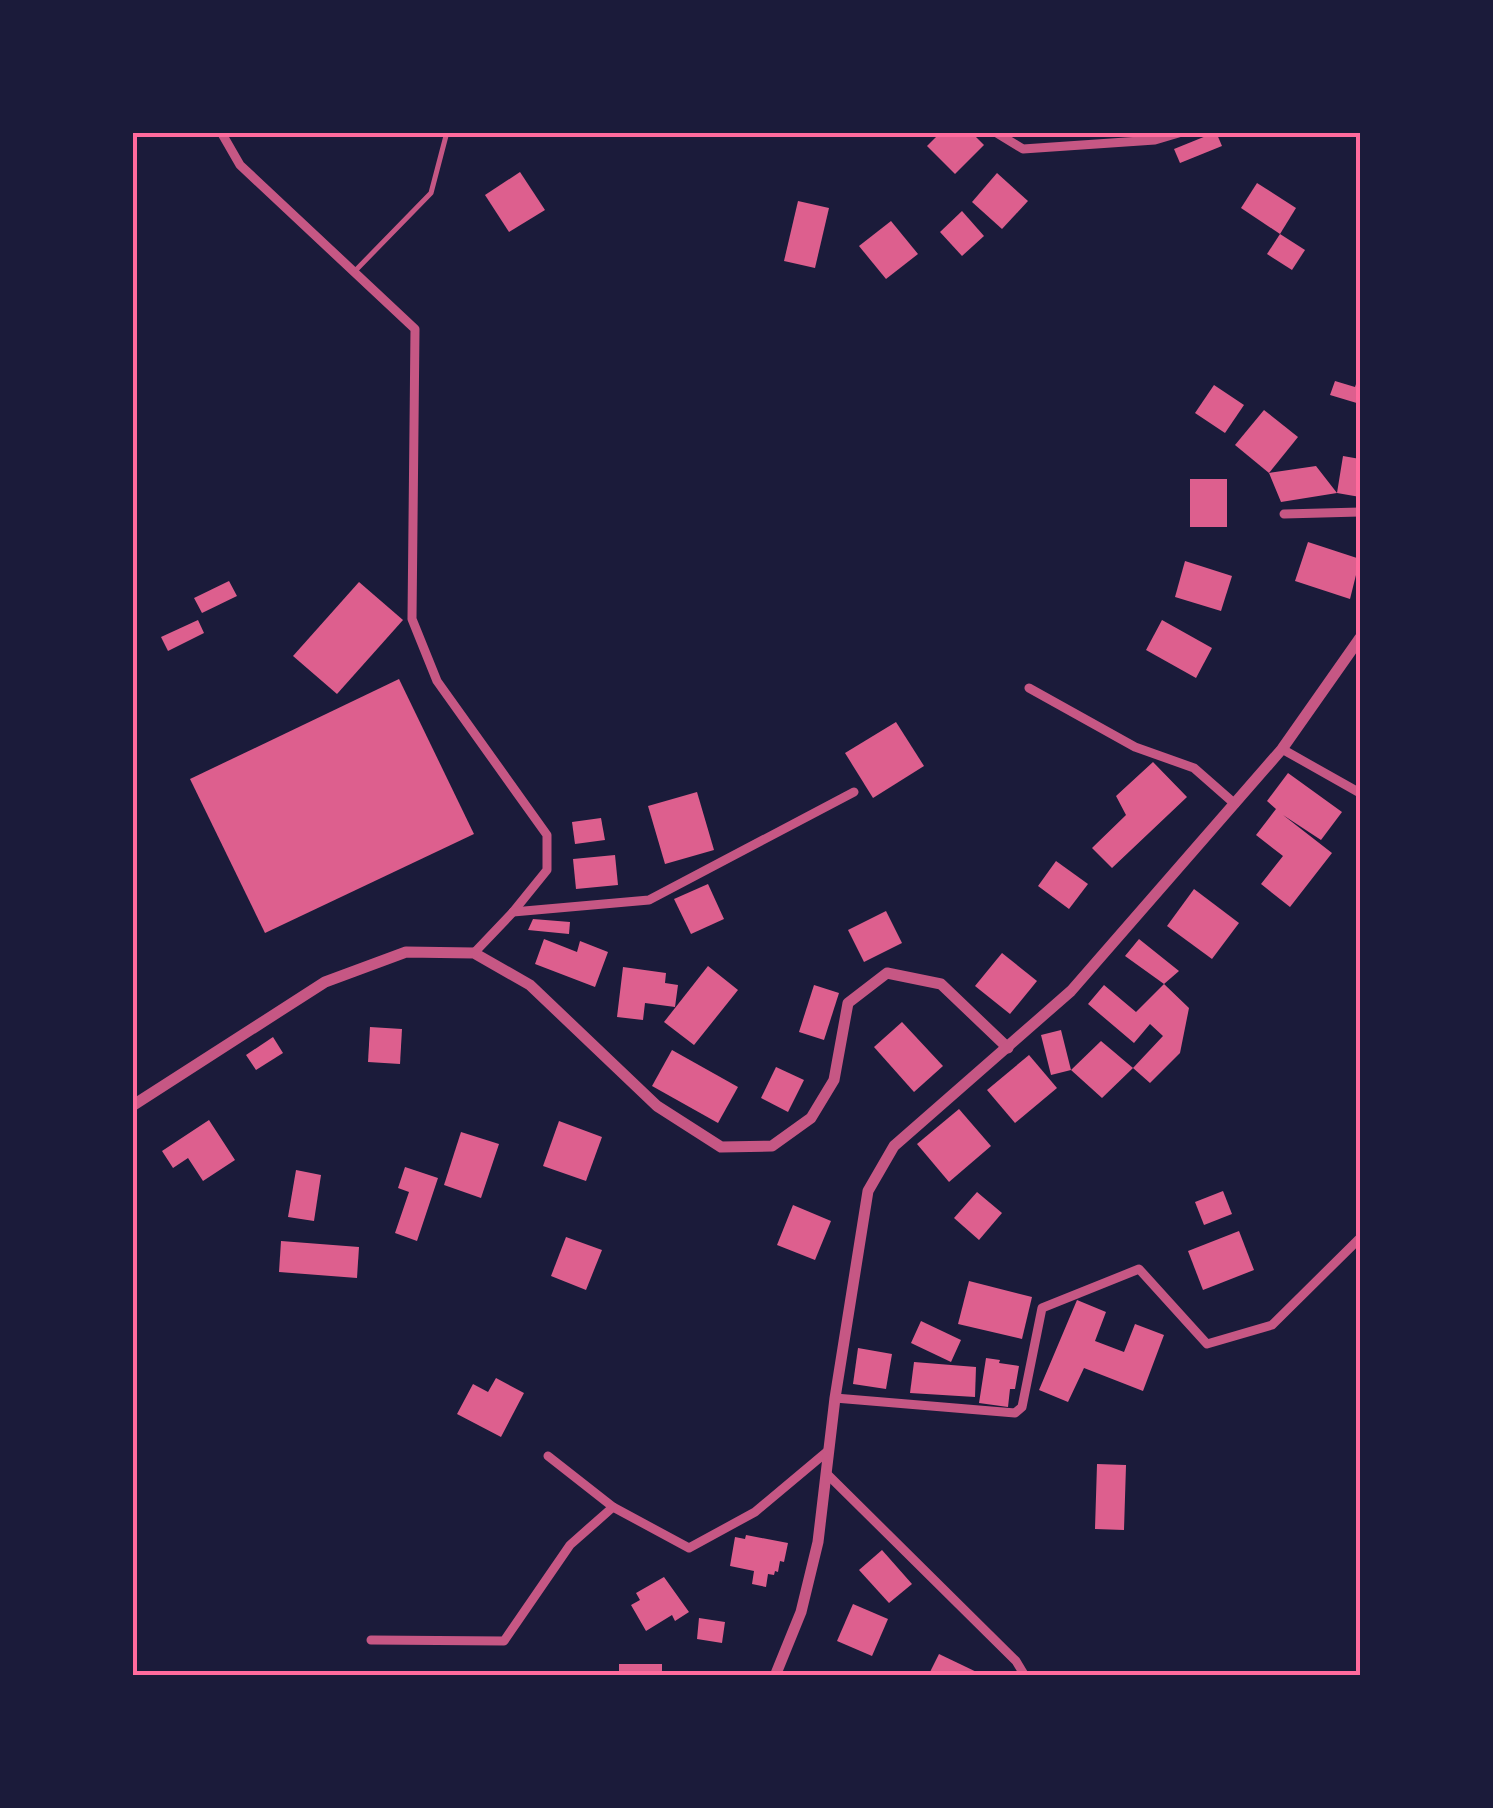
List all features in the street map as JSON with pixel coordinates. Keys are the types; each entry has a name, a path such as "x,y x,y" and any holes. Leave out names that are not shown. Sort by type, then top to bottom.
{"street":[{"path":"221,132 240,164 415,329 412,619 436,681 547,835 547,870 474,952"},
{"path":"996,132 1023,149 1182,132"},
{"path":"1284,514 1360,512"},
{"path":"775,1676 801,1612 818,1542 835,1398 868,1191 894,1146 1071,991 1282,749 1360,638"},
{"path":"1030,688 1135,747 1194,768 1235,804"},
{"path":"1282,749 1360,793"},
{"path":"513,912 648,900 854,792"},
{"path":"132,1106 324,982 406,952 474,952 530,985 657,1106 721,1147 772,1146 811,1118 834,1080 848,1004 886,973 941,984 1008,1048"},
{"path":"835,1398 1015,1413 1022,1406 1042,1308 1139,1268 1207,1344 1272,1324 1360,1238"},
{"path":"548,1456 613,1507 690,1548 755,1512 829,1450"},
{"path":"826,1473 1016,1661 1026,1676"},
{"path":"371,1640 504,1641 570,1545 613,1507"}],"lane":[{"path":"354,272 432,193 447,132"}],"building":[{"path":"941,132 971,132 984,145 955,174 927,146"},
{"path":"1216,132 1222,146 1180,163 1174,149"},
{"path":"520,172 545,210 509,232 485,195"},
{"path":"997,173 1028,201 1002,229 972,202"},
{"path":"1257,183 1296,208 1280,234 1241,208"},
{"path":"798,201 829,208 815,268 784,261"},
{"path":"962,211 984,236 962,256 940,232"},
{"path":"891,221 918,254 886,279 859,246"},
{"path":"1280,234 1305,250 1292,270 1267,254"},
{"path":"1360,373 1360,404 1330,395 1335,381 1355,387"},
{"path":"1214,385 1244,405 1225,433 1195,413"},
{"path":"1264,410 1298,437 1269,473 1235,445"},
{"path":"1343,456 1360,459 1360,497 1337,493"},
{"path":"1316,466 1337,493 1281,502 1269,473"},
{"path":"1190,479 1227,479 1227,527 1190,527"},
{"path":"1308,542 1360,559 1350,599 1295,581"},
{"path":"1185,561 1232,576 1221,611 1175,597"},
{"path":"229,581 237,596 202,613 194,598"},
{"path":"359,582 403,620 337,694 293,656"},
{"path":"198,620 204,633 168,651 161,637"},
{"path":"1162,620 1212,648 1196,678 1146,650"},
{"path":"399,679 474,834 265,933 190,779"},
{"path":"896,722 924,766 873,798 845,753"},
{"path":"1153,762 1187,797 1112,868 1092,848 1126,815 1116,796"},
{"path":"1288,773 1342,812 1321,840 1283,815 1332,853 1290,907 1261,884 1283,856 1256,835 1276,809 1267,801"},
{"path":"697,792 714,850 665,864 648,806"},
{"path":"601,818 605,840 575,844 572,822"},
{"path":"615,855 618,885 576,889 573,859"},
{"path":"1056,861 1088,884 1069,909 1038,886"},
{"path":"708,884 724,919 691,934 674,899"},
{"path":"1194,889 1239,923 1212,959 1167,926"},
{"path":"886,911 902,943 864,962 848,930"},
{"path":"533,919 570,922 569,934 528,930"},
{"path":"544,939 577,952 580,941 608,952 595,987 535,964"},
{"path":"1139,939 1179,971 1164,984 1125,956"},
{"path":"1002,953 1037,981 1010,1014 975,986"},
{"path":"708,966 738,990 694,1045 664,1022"},
{"path":"623,967 666,973 665,983 678,985 675,1007 645,1003 643,1020 617,1017"},
{"path":"1164,984 1189,1008 1180,1053 1150,1083 1133,1068 1163,1036 1150,1024 1134,1043 1088,1004 1104,985 1136,1012"},
{"path":"814,985 839,993 824,1040 799,1032"},
{"path":"902,1022 943,1066 914,1092 874,1047"},
{"path":"370,1027 402,1029 400,1064 368,1062"},
{"path":"1061,1030 1071,1070 1051,1075 1041,1035"},
{"path":"273,1037 283,1053 256,1070 246,1055"},
{"path":"1101,1041 1133,1068 1102,1098 1071,1070"},
{"path":"672,1050 738,1087 718,1123 652,1086"},
{"path":"1029,1055 1057,1088 1015,1123 987,1090"},
{"path":"776,1067 804,1080 788,1112 761,1098"},
{"path":"959,1109 991,1146 949,1182 917,1144"},
{"path":"209,1120 235,1160 203,1181 188,1158 173,1168 162,1151"},
{"path":"559,1121 602,1137 586,1181 543,1166"},
{"path":"461,1132 499,1144 481,1198 444,1185"},
{"path":"405,1167 438,1178 417,1241 395,1233 409,1192 398,1188"},
{"path":"296,1170 321,1175 314,1221 288,1217"},
{"path":"1223,1191 1232,1214 1204,1225 1195,1202"},
{"path":"977,1192 1002,1213 979,1240 954,1218"},
{"path":"793,1205 831,1221 815,1260 777,1245"},
{"path":"1239,1231 1254,1270 1203,1290 1188,1251"},
{"path":"566,1237 602,1250 586,1290 551,1276"},
{"path":"281,1241 359,1247 357,1278 279,1272"},
{"path":"969,1281 1032,1297 1022,1339 958,1324"},
{"path":"1077,1300 1106,1312 1095,1341 1124,1352 1135,1324 1164,1335 1143,1391 1084,1368 1068,1402 1039,1390"},
{"path":"921,1321 961,1340 951,1362 911,1343"},
{"path":"858,1348 892,1354 886,1389 853,1384"},
{"path":"986,1358 1019,1366 1008,1407 979,1403"},
{"path":"914,1362 976,1367 975,1397 910,1393"},
{"path":"496,1378 524,1393 501,1437 457,1414 473,1384 488,1392"},
{"path":"1097,1464 1126,1465 1124,1530 1095,1529"},
{"path":"746,1535 788,1543 784,1562 780,1561 774,1575 768,1574 766,1587 752,1584 754,1571 730,1566 735,1537 745,1539"},
{"path":"882,1550 912,1584 889,1603 859,1570"},
{"path":"664,1577 689,1612 675,1621 672,1615 646,1631 631,1605 640,1600 636,1593"},
{"path":"853,1604 888,1619 872,1656 837,1641"},
{"path":"699,1618 725,1622 722,1643 697,1639"},
{"path":"939,1654 985,1676 928,1676"},
{"path":"619,1664 662,1664 662,1676 619,1676"}]}
